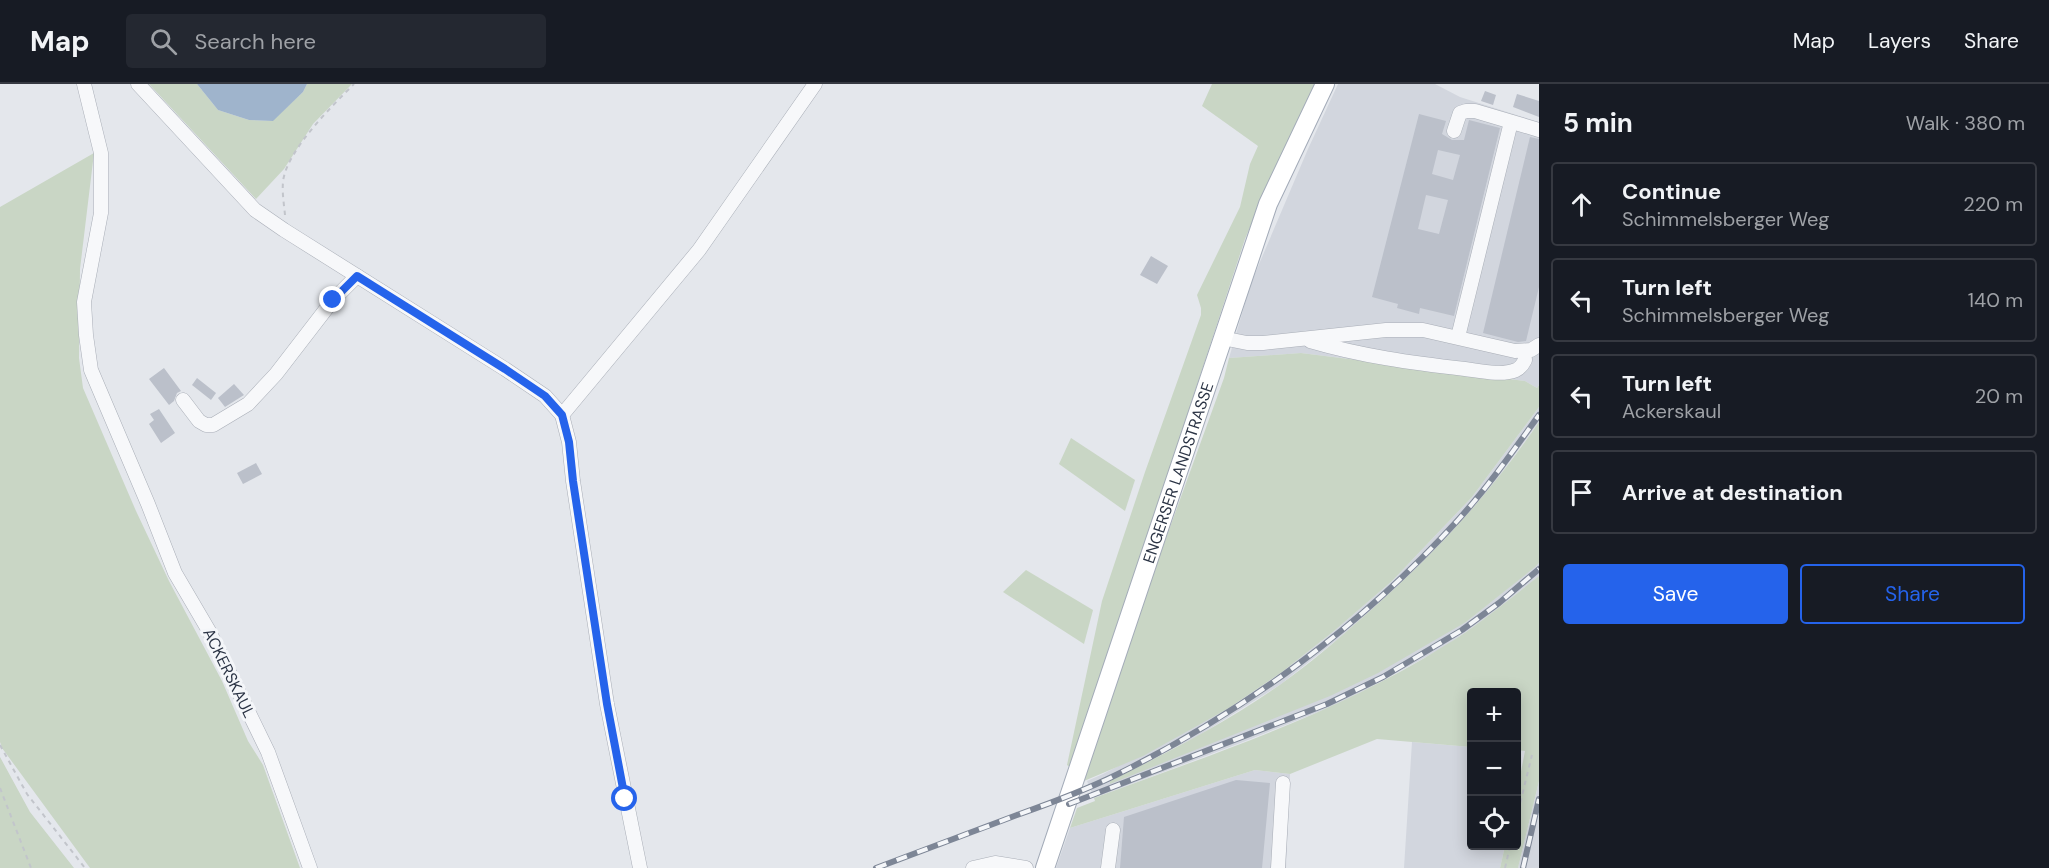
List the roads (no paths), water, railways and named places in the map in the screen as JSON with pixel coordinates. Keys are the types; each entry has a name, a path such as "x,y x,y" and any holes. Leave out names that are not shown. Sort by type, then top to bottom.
{"main road":[{"name":"ENGERSER LANDSTRASSE","path":"1046,868 1268,204 1325,84"}],"lane":[{"name":"ACKERSKAUL","path":"84,84 101,153 101,213 84,302 91,370 175,573 209,631 268,752 310,868"},
{"path":"138,84 255,210 505,369 545,396 562,415 569,442 607,704 640,868"},
{"path":"562,415 699,250 815,84"},
{"path":"1454,131 1461,113 1466,111 1475,111 1536,128"},
{"path":"1458,337 1511,122"},
{"path":"183,400 199,421 206,425 213,425 248,404 276,374 333,300 357,276"},
{"path":"1222,338 1247,343 1404,329 1423,330 1515,351 1524,351 1539,345"},
{"path":"1302,339 1376,357 1489,371 1515,371 1521,368 1525,360 1524,351"},
{"path":"1278,868 1284,783"},
{"path":"1108,868 1113,830"},
{"path":"973,868 995,863 1026,868"}],"water":[{"path":"197,84 307,84 303,92 273,121 249,120 218,110"}],"railway":[{"path":"876,868 1106,780 1165,749 1256,694 1342,630 1421,558 1480,495 1539,415"},
{"path":"1069,804 1327,704 1383,677 1462,630 1499,603 1539,569"},
{"path":"1523,868 1539,799"}]}
